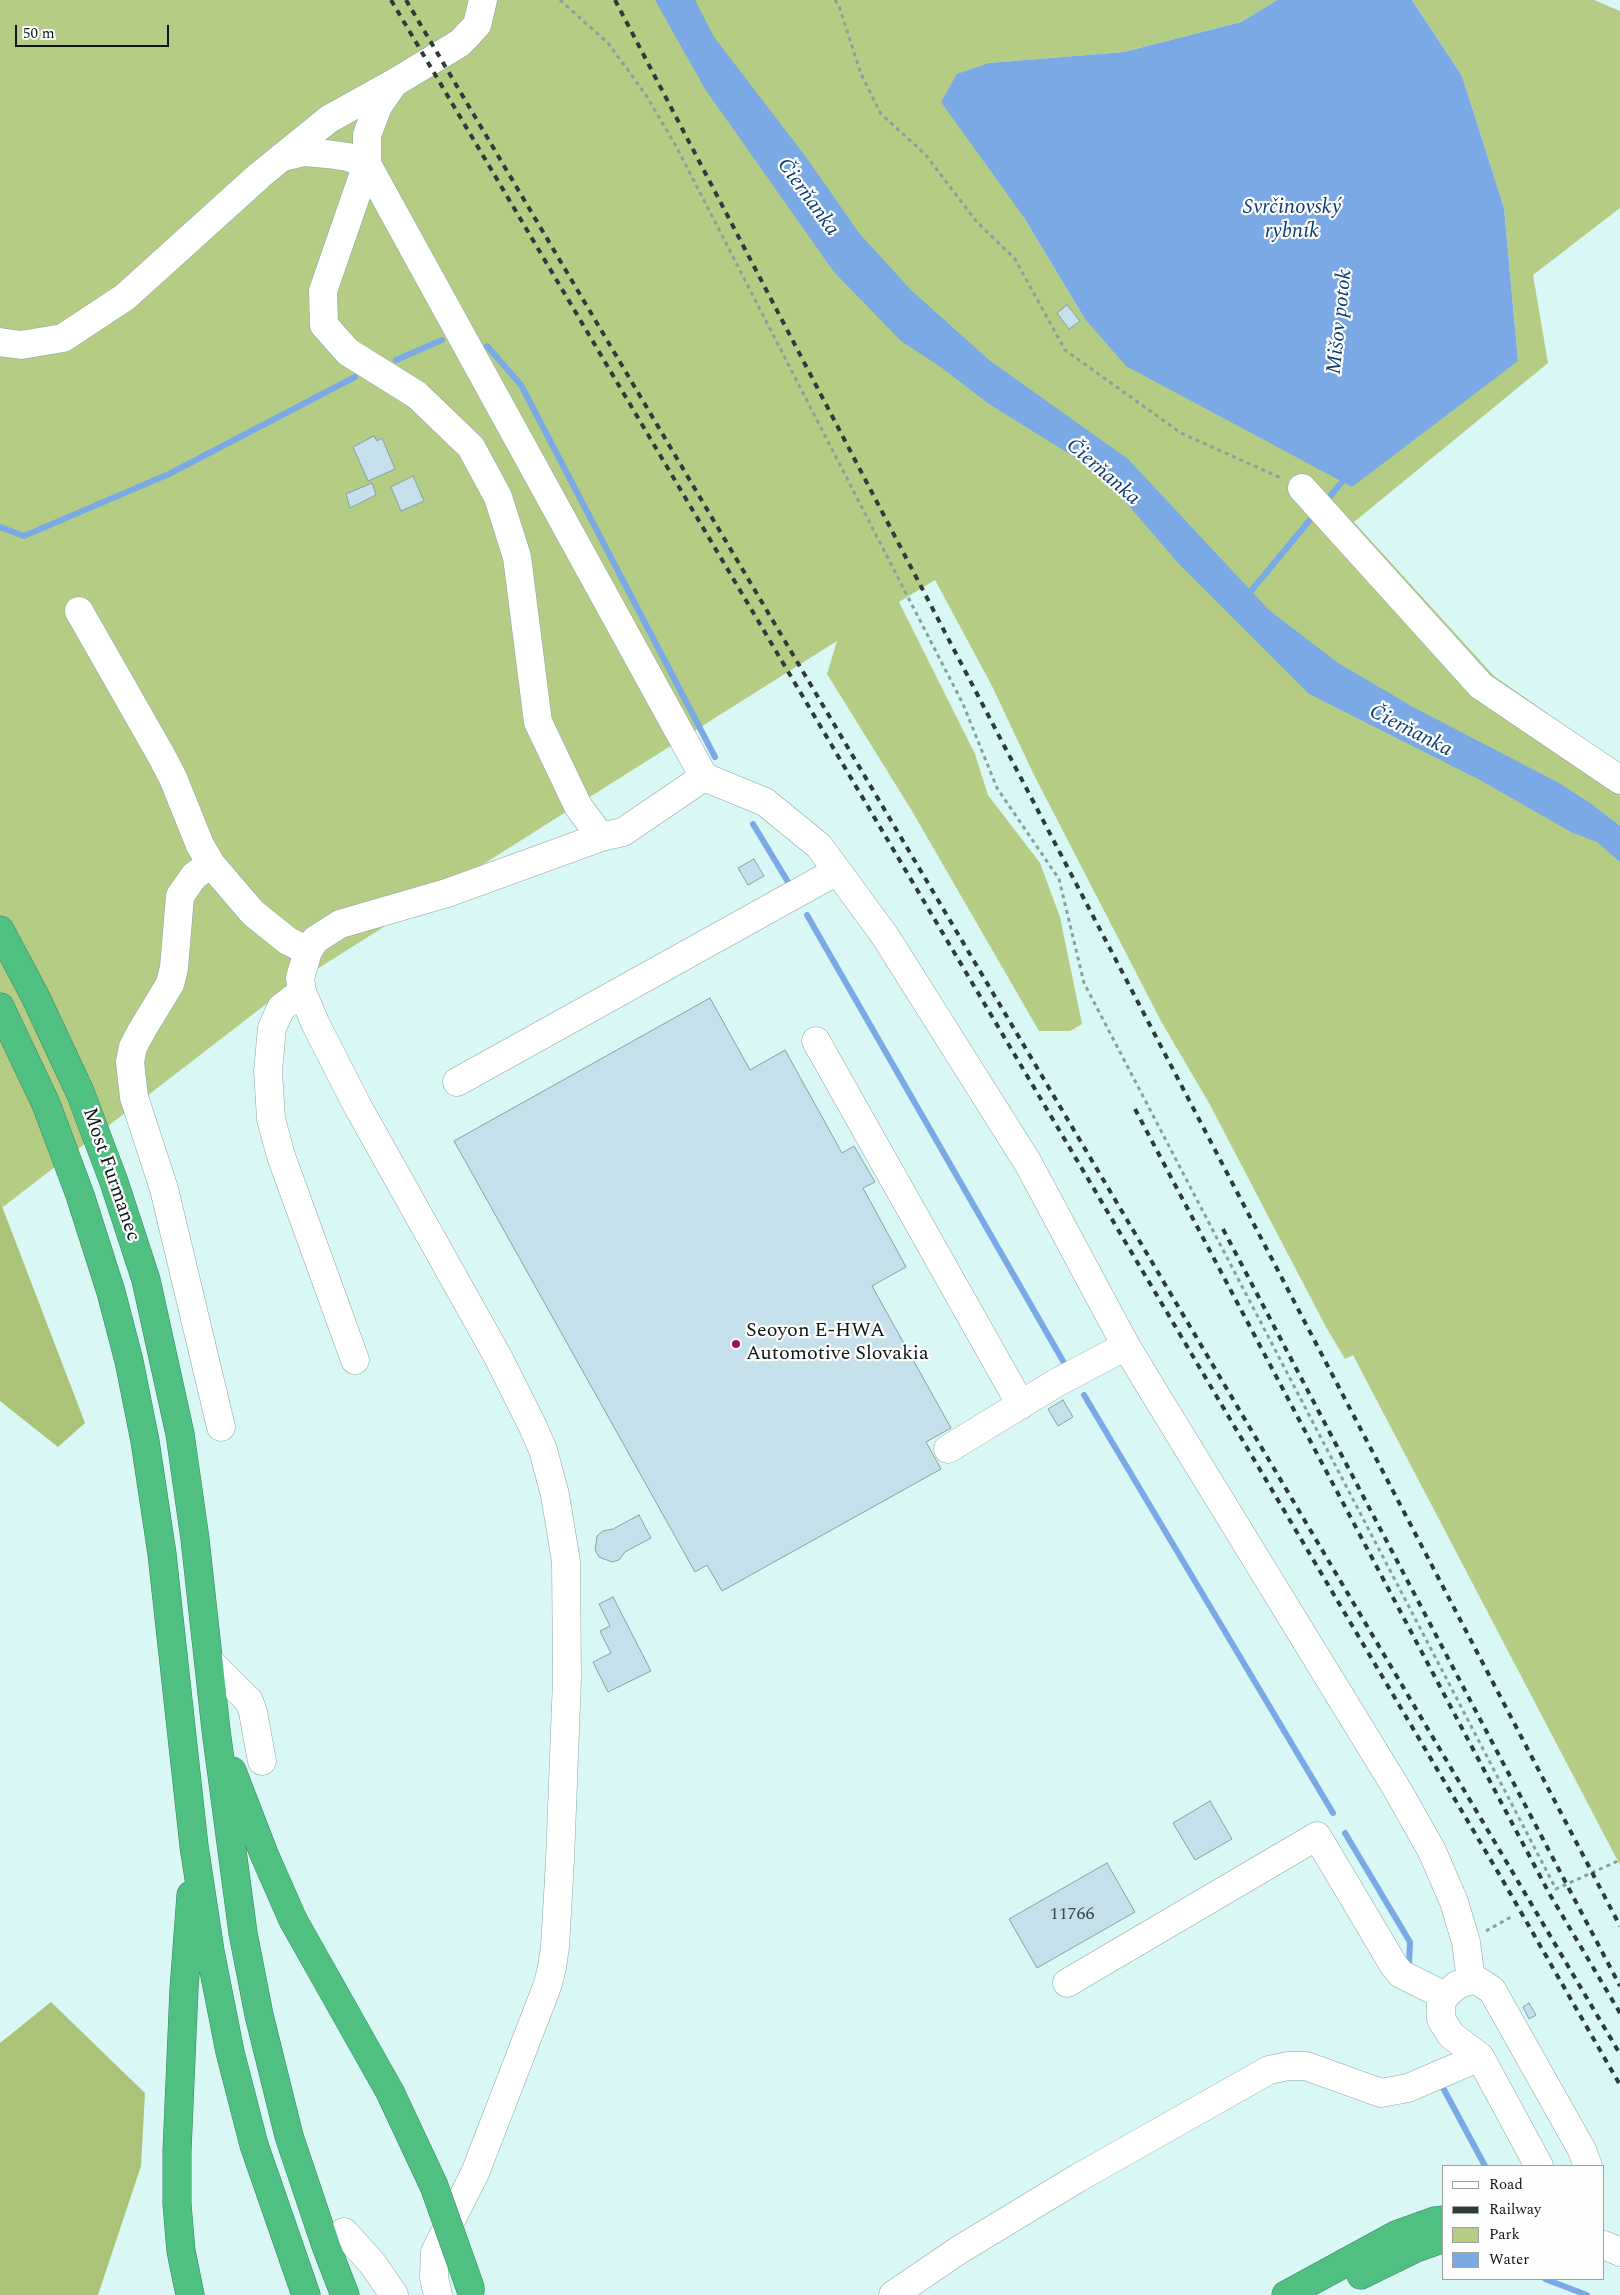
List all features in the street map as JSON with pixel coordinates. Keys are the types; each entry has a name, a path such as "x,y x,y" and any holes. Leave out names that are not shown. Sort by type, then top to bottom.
{"highway":[{"name":"Most Furmanec","path":"0,930 35,996 80,1092 114,1182 146,1280 180,1434 210,1662 216,1730"},
{"name":"Most Furmanec","path":"0,1007 46,1104 80,1195 111,1292 129,1361 145,1441 162,1554 194,1846"},
{"path":"216,1730 264,1854 293,1920 390,2092 408,2131 440,2202 473,2295"},
{"path":"216,1730 243,1933 259,2015 289,2136 319,2228 345,2295"},
{"path":"194,1846 210,1951 230,2052 254,2145 306,2295"},
{"path":"190,2295 181,2251 177,2151 184,1989 194,1846"},
{"path":"1286,2295 1396,2235 1442,2220"},
{"path":"1328,2295 1377,2267 1442,2239"}],"street":[{"path":"0,342 21,344 63,338 125,297 260,175 329,119 460,43 477,25 483,0"},
{"path":"394,83 378,106 367,135 367,164 323,291 324,325 348,352 417,395 471,447 493,488 517,556 538,722 578,806 601,837"},
{"path":"282,157 304,152 348,157 367,164 704,777 765,802 819,846 885,936 1028,1163 1126,1346 1432,1851 1454,1902 1466,1942 1471,1980"},
{"path":"1302,488 1481,686 1620,780"},
{"path":"79,611 165,762 200,845 211,864 253,913 288,941 308,951"},
{"path":"400,2295 436,2286 435,2252 475,2172 548,1984 552,1967 555,1947 560,1860 567,1678 566,1561 558,1509 543,1450 520,1399 358,1107 316,1025 302,992 300,978 308,951 315,940 340,924 447,893 601,837 623,832 704,777"},
{"path":"211,864 194,876 180,896 174,968 170,984 142,1030 134,1046 130,1062 134,1097 164,1189 221,1427"},
{"path":"457,1082 837,870"},
{"path":"302,992 281,1008 272,1028 268,1071 271,1118 281,1156 355,1360"},
{"path":"816,1041 1021,1405"},
{"path":"948,1449 1056,1383 1126,1346"},
{"path":"210,1662 249,1701 253,1712 262,1761"},
{"path":"1067,1984 1317,1836 1393,1964 1401,1974 1444,1996"},
{"path":"1538,2165 1480,2057 1444,2025 1440,2012 1444,1996 1457,1985 1471,1980 1485,1984 1492,1990 1582,2150 1588,2165"},
{"path":"893,2295 959,2250 1078,2178 1269,2070 1288,2066 1306,2066 1381,2093 1408,2088 1480,2057"},
{"path":"344,2232 372,2263 394,2295"},
{"path":"1605,2244 1620,2252"}],"path":[{"path":"560,0 608,43 646,95 677,148 964,704 997,788 1059,879 1084,983 1556,1889 1620,1860"},
{"path":"835,0 861,74 882,114 925,154 976,220 1015,259 1065,350 1181,433 1302,488"}],"green space":[{"path":"0,0 1277,0 1241,22 1124,52 989,63 1023,216 1085,319 1518,361 1504,208 1462,76 1412,0 1594,0 1620,11 1620,208 1533,275 1548,363 1354,522 1494,676 1620,764 1620,1865 1353,1355 1345,1359 1326,1327 1209,1103 1162,1023 1033,773 992,686 935,580 899,602 975,754 988,795 1040,863 1060,917 1082,1024 1070,1031 1039,1031 912,811 827,674 837,641 287,988 3,1207 0,1201"},
{"path":"0,1201 85,1423 58,1447 0,1401"},
{"path":"51,2002 145,2093 141,2166 98,2295 0,2295 0,2043"}],"water":[{"name":"Čierňanka","path":"655,0 695,0 714,37 806,157 859,233 911,290 989,360 1128,459 1269,610 1338,663 1413,707 1559,783 1590,803 1620,826 1620,862 1597,842 1571,832 1480,780 1309,694 1179,564 1110,484 1079,460 989,404 942,368 901,341 834,272 705,89"},
{"name":"Svrčinovský rybník","path":"1277,0 1412,0 1462,76 1504,208 1518,361 1352,487 1126,366 1085,319 1023,216 941,102 957,74 989,63 1124,52 1241,22"}],"building":[{"path":"1067,305 1080,321 1069,329 1057,313"},
{"path":"374,436 377,441 382,438 395,469 368,481 353,447"},
{"path":"413,476 424,501 401,511 391,487"},
{"path":"372,483 376,495 350,508 346,494"},
{"path":"754,859 764,876 748,885 738,868"},
{"name":"Seoyon E-HWA Automotive Slovakia","path":"710,998 750,1070 785,1050 842,1153 854,1146 875,1182 863,1188 906,1267 872,1286 951,1428 926,1442 941,1469 722,1591 707,1565 695,1572 454,1141"},
{"path":"1063,1400 1073,1417 1058,1426 1048,1409"},
{"path":"639,1515 651,1538 625,1552 619,1560 612,1562 599,1557 595,1550 597,1536 603,1531 613,1529"},
{"path":"613,1597 651,1671 608,1692 593,1662 611,1653 600,1631 610,1626 599,1604"},
{"path":"1210,1801 1232,1839 1195,1860 1173,1823"},
{"path":"1107,1863 1135,1912 1037,1968 1009,1919"},
{"path":"1529,2003 1536,2015 1529,2019 1523,2007"}],"waterway":[{"path":"396,360 442,340"},
{"path":"487,346 521,385 715,757"},
{"path":"0,527 24,536 169,474 355,377"},
{"name":"Mišov potok","path":"1331,495 1342,482 1342,474"},
{"name":"Mišov potok","path":"1246,597 1309,521"},
{"path":"753,824 788,882"},
{"path":"807,915 1063,1361"},
{"path":"1084,1395 1333,1813"},
{"path":"1345,1833 1410,1942 1409,1964"},
{"path":"1441,2084 1484,2165"},
{"path":"1548,2280 1587,2295"}],"railway":[{"path":"391,0 1502,1879 1620,2085"},
{"path":"406,0 1620,2054"},
{"path":"615,0 1620,1926"},
{"path":"1135,1109 1549,1893 1620,2013"},
{"path":"1223,1229 1620,1986"}],"place":[{"name":"Seoyon E-HWA Automotive Slovakia","path":"736,1344"}]}
